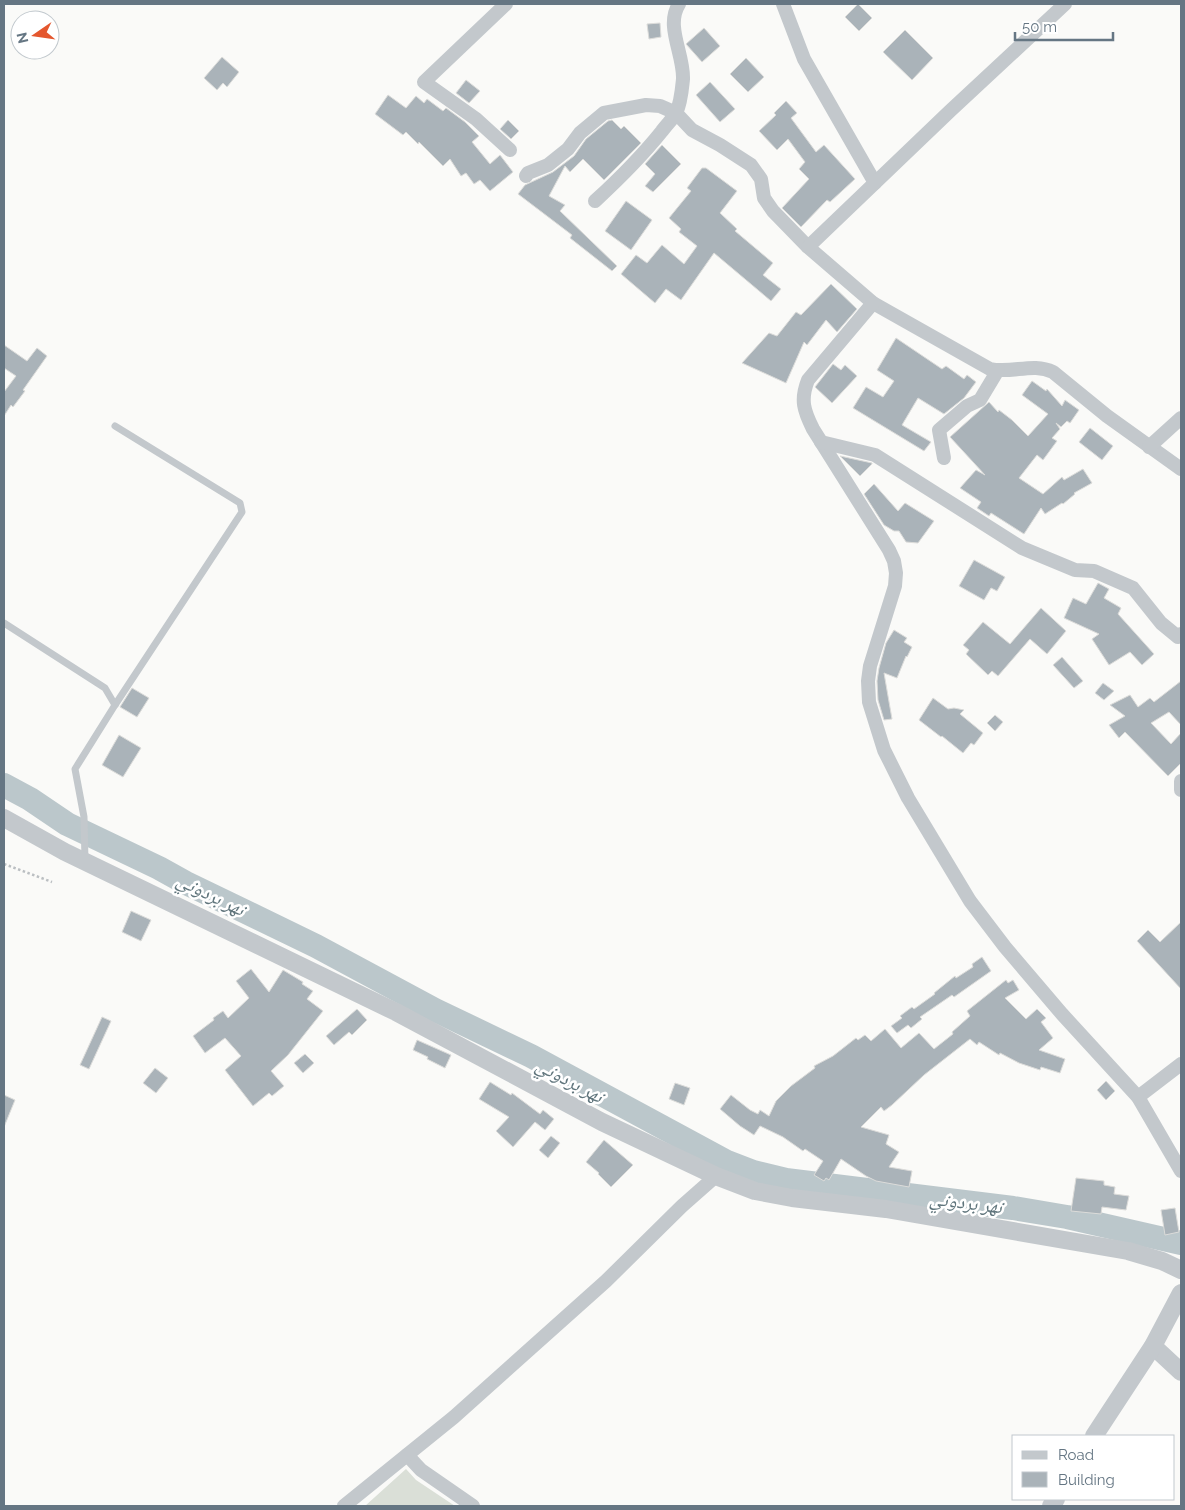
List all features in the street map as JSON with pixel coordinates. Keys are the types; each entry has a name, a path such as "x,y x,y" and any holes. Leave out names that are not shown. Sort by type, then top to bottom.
{"street":[{"path":"506,4 424,82 476,119 510,150"},
{"path":"595,201 637,159 676,113 681,98 683,78 674,28 674,17 679,4"},
{"path":"783,4 804,59 875,183"},
{"path":"808,248 1065,4"},
{"path":"526,176 528,173 548,165 568,149 580,133 604,113 646,105 660,106 676,113 692,130 751,165 761,179 764,198 773,211 808,248 873,302 978,362 998,370 1034,367 1044,368 1053,372 1107,416 1181,469"},
{"path":"873,302 808,380 804,391 803,403 805,414 821,442 878,531 894,561 896,573 895,586 870,666 868,681 869,702 884,750 908,798 970,901 1005,947 1138,1097 1177,1152 1181,1171"},
{"path":"944,458 939,430 967,406 980,400 998,370"},
{"path":"1149,447 1181,418"},
{"path":"821,442 876,456 1022,548 1075,570 1094,571 1133,588 1161,623 1178,637 1181,634"},
{"path":"1181,781 1181,790"},
{"path":"4,818 35,836 85,856 396,1012 602,1122 716,1176 755,1191 792,1198 886,1209 1128,1251 1162,1261 1181,1270"},
{"path":"1138,1097 1181,1064"},
{"path":"344,1506 454,1417 606,1282 682,1206 716,1176"},
{"path":"1095,1435 1153,1346 1181,1293"},
{"path":"1153,1346 1181,1372"},
{"path":"407,1455 421,1470 473,1506"}],"lane":[{"path":"85,856 84,817 75,770 115,705 242,512 240,502 115,426"},
{"path":"4,623 105,688 115,705"}],"path":[{"path":"4,864 52,882"}],"shaded area":[{"path":"406,1469 416,1480 455,1506 365,1506"}],"building":[{"path":"858,4 872,18 859,31 845,17"},
{"path":"660,23 661,37 649,39 647,24"},
{"path":"704,28 720,46 702,62 686,44"},
{"path":"905,30 933,58 912,80 883,52"},
{"path":"222,57 239,72 227,87 223,83 217,90 204,78"},
{"path":"746,58 764,77 748,92 730,74"},
{"path":"466,80 480,91 469,103 456,93"},
{"path":"710,82 735,109 720,122 696,95"},
{"path":"388,95 406,108 416,96 424,103 427,99 443,111 446,108 465,122 479,136 472,142 490,164 500,155 513,172 490,191 480,180 474,184 466,173 461,176 450,159 443,166 406,132 403,135 375,114"},
{"path":"786,101 797,113 791,118 816,152 824,145 855,179 830,202 827,200 801,227 782,208 809,179 799,169 805,162 788,139 777,150 759,131 776,115 774,113"},
{"path":"508,120 519,131 511,139 500,129"},
{"path":"612,120 621,129 624,126 641,143 604,180 583,159 570,172 565,166 549,196 565,205 560,211 617,266 612,271 570,238 572,235 518,194 525,185 553,172 574,156 586,139 608,121"},
{"path":"662,145 681,164 653,192 645,186 655,174 645,164"},
{"path":"702,168 706,168 737,191 720,213 737,229 735,231 773,263 763,275 781,289 771,301 714,253 681,300 666,289 655,303 621,274 636,255 647,263 662,245 684,264 697,246 679,232 681,229 669,218 691,191 687,188"},
{"path":"626,201 652,220 631,250 605,231"},
{"path":"831,284 857,309 837,332 826,320 807,345 804,342 786,383 742,363 769,333 777,336 796,312 801,315"},
{"path":"896,338 942,369 946,366 964,379 967,375 976,382 964,398 944,414 918,398 902,425 931,442 924,451 853,408 866,387 883,397 894,381 877,370"},
{"path":"4,345 27,361 37,348 47,356 23,390 25,391 13,407 11,405 4,416 4,392 16,376 4,368"},
{"path":"833,364 841,370 845,365 857,376 832,403 815,387"},
{"path":"1032,381 1046,391 1047,389 1062,406 1065,400 1079,410 1070,423 1067,421 1061,427 1056,423 1060,429 1052,438 1057,441 1043,460 1037,455 1019,478 1043,494 1062,477 1064,480 1083,469 1092,483 1074,493 1063,504 1045,514 1041,508 1024,534 991,513 989,516 977,508 981,502 960,488 976,470 985,475 950,437 989,402 998,412 999,410 1012,420 1028,436 1048,414 1022,395"},
{"path":"1090,428 1113,446 1102,460 1079,442"},
{"path":"840,456 872,463 872,464 860,476"},
{"path":"874,484 898,511 905,503 934,521 918,543 906,542 899,531 894,531 884,525 864,494"},
{"path":"974,560 1005,577 997,591 991,588 984,600 959,586"},
{"path":"1098,583 1109,589 1104,598 1121,608 1118,614 1154,654 1142,665 1130,652 1109,665 1092,639 1099,634 1064,618 1073,598 1086,604"},
{"path":"1041,608 1066,631 1047,654 1030,639 998,676 992,671 988,675 966,654 969,650 963,645 983,622 1010,644"},
{"path":"894,630 907,638 904,642 912,647 897,678 884,673 892,719 884,720 878,700 877,681 886,643"},
{"path":"1062,657 1083,681 1074,688 1053,665"},
{"path":"1181,681 1181,725 1169,712 1151,723 1171,744 1181,733 1181,763 1168,776 1125,732 1119,738 1109,725 1125,716 1110,705 1130,695 1138,707 1150,698 1154,702"},
{"path":"1103,683 1114,691 1104,700 1095,693"},
{"path":"132,688 149,698 137,717 120,707"},
{"path":"933,698 948,709 964,710 960,714 983,733 974,745 971,743 963,753 919,720"},
{"path":"995,715 1003,722 995,731 987,723"},
{"path":"119,735 141,748 123,777 102,765"},
{"path":"131,911 151,920 141,941 122,932"},
{"path":"1181,922 1181,989 1137,941 1148,930 1160,942"},
{"path":"982,957 991,971 954,997 952,995 920,1017 922,1019 911,1028 908,1025 897,1033 891,1026 902,1018 900,1016 912,1007 914,1009 935,994 955,976 956,978 973,967 972,964"},
{"path":"251,969 269,992 283,970 303,982 302,984 313,991 307,999 323,1011 288,1055 271,1071 284,1086 272,1096 269,1093 253,1106 225,1070 241,1056 225,1038 205,1053 193,1036 223,1011 228,1018 249,998 236,981"},
{"path":"1006,980 1008,983 1013,980 1019,990 1005,998 1026,1019 1037,1009 1046,1018 1041,1022 1053,1038 1039,1050 1065,1059 1060,1073 1041,1067 1040,1070 1019,1063 1000,1053 999,1055 979,1042 977,1045 970,1039 924,1075 892,1105 884,1111 881,1107 861,1127 889,1135 886,1144 899,1152 889,1167 912,1171 909,1187 876,1181 841,1159 829,1180 826,1178 824,1181 814,1175 823,1161 805,1149 803,1151 783,1137 760,1126 754,1135 720,1109 731,1095 750,1110 758,1114 760,1110 769,1116 776,1101 791,1086 815,1068 814,1066 833,1056 856,1038 858,1040 865,1035 871,1041 885,1029 901,1048 919,1033 934,1049 953,1034 952,1032 970,1016 967,1011"},
{"path":"357,1009 367,1020 352,1035 349,1032 334,1045 326,1036"},
{"path":"102,1017 111,1021 89,1069 80,1065"},
{"path":"417,1040 451,1055 445,1068 413,1050"},
{"path":"305,1054 314,1063 303,1073 294,1063"},
{"path":"155,1068 168,1078 156,1093 143,1083"},
{"path":"1106,1081 1115,1091 1106,1100 1097,1090"},
{"path":"490,1082 511,1095 512,1093 540,1114 543,1110 554,1119 545,1130 535,1122 513,1147 496,1131 509,1117 479,1099"},
{"path":"675,1083 690,1088 684,1105 669,1099"},
{"path":"4,1095 15,1100 4,1127"},
{"path":"551,1136 560,1143 548,1158 539,1150"},
{"path":"604,1140 633,1165 611,1187 586,1162"},
{"path":"1076,1178 1104,1181 1104,1185 1115,1187 1114,1194 1129,1196 1126,1210 1102,1207 1101,1214 1071,1211"},
{"path":"1175,1208 1179,1232 1165,1235 1161,1210"}],"waterway":[{"name":"نهر بردوني","path":"4,785 30,799 67,824 316,946 435,1010 531,1056 727,1162 753,1172 786,1180 1013,1208 1067,1217 1181,1243"}]}
